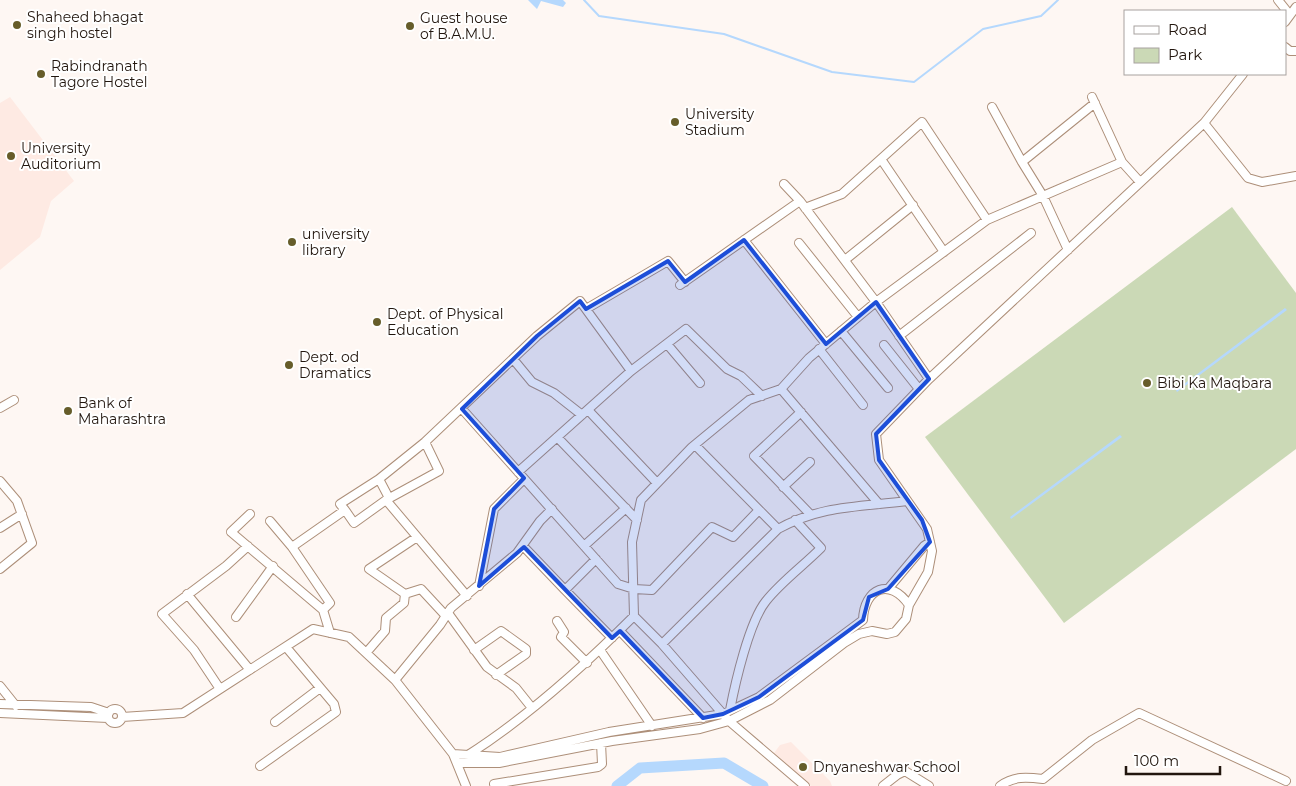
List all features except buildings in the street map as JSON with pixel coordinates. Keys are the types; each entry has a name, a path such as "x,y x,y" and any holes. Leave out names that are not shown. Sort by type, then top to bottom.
{"street":[{"path":"1287,18 1296,8"},
{"path":"457,763 500,763 601,743 700,729 729,721 770,700 844,643 860,634 872,631 887,634 895,632 906,620 909,605 928,572 932,551 927,529 879,460 876,434 919,389 1204,123 1242,75"},
{"path":"1022,162 1094,100 1122,162 1140,182"},
{"path":"992,106 1022,162 1043,196 1068,250"},
{"path":"586,309 668,261 682,284 744,240 803,205 842,194 922,122 987,220"},
{"path":"1204,123 1248,178 1262,182 1296,176"},
{"path":"881,159 944,252"},
{"path":"468,755 493,739 587,663 634,616 632,542 641,500 694,445 749,400 781,388 819,350 876,302 987,220 1122,162"},
{"path":"784,184 803,205 845,260 930,379"},
{"path":"845,260 913,205"},
{"path":"900,336 1031,233"},
{"path":"744,240 826,344"},
{"path":"798,243 858,317"},
{"path":"425,442 439,471 388,499 354,523 340,504 379,479 425,442 537,336 580,301 631,371"},
{"path":"518,472 631,371 686,329 727,369 741,376 762,396"},
{"path":"841,331 888,388"},
{"path":"667,344 700,383"},
{"path":"884,345 919,389"},
{"path":"819,350 863,404"},
{"path":"513,359 532,382 554,393 585,413 657,483"},
{"path":"781,388 879,504"},
{"path":"0,408 14,400"},
{"path":"462,409 618,584 634,589 652,590 712,526 733,537 759,510"},
{"path":"800,412 754,456 810,514"},
{"path":"557,437 637,520"},
{"path":"694,445 778,529"},
{"path":"783,486 810,462"},
{"path":"479,586 494,509 524,478"},
{"path":"379,479 388,499 466,596"},
{"path":"0,480 17,500 32,543 0,569"},
{"path":"662,644 778,529 795,520 824,510 907,501"},
{"path":"584,546 626,508"},
{"path":"292,547 345,510"},
{"path":"395,680 447,614 518,553 540,521 552,510"},
{"path":"0,528 22,514"},
{"path":"250,514 231,532 323,610 330,633"},
{"path":"730,710 735,683 746,647 765,602 822,548 795,520"},
{"path":"270,521 292,547 330,603 323,610"},
{"path":"404,594 369,569 417,537"},
{"path":"888,589 924,546 930,542"},
{"path":"220,689 194,650 162,614 226,566 248,546"},
{"path":"523,546 612,638"},
{"path":"565,590 596,559"},
{"path":"236,617 273,566"},
{"path":"404,594 421,589 447,614 487,667 516,688 532,708"},
{"path":"872,631 863,620 865,603 876,591 888,589 900,594 909,605"},
{"path":"187,594 250,670"},
{"path":"366,653 385,631 386,618 404,603 404,594"},
{"path":"634,616 662,644 729,721 805,786"},
{"path":"453,754 500,758 609,732 723,714 758,698 863,620"},
{"path":"557,621 564,632 561,637 587,663"},
{"path":"0,713 108,716 116,709 121,712 122,717 183,713 313,629 349,637 395,680 453,754 466,786"},
{"path":"474,650 501,631 526,649 526,654 496,675"},
{"path":"620,631 703,718"},
{"path":"260,766 336,712 334,704 286,647"},
{"path":"600,650 652,726"},
{"path":"0,686 16,704 16,714"},
{"path":"275,722 320,688"},
{"path":"0,704 91,707 108,716"},
{"path":"1000,786 1008,780 1021,776 1043,779 1092,740 1139,713 1286,781"},
{"path":"494,784 598,767 602,764 601,743"},
{"path":"883,786 897,775 905,772 929,786"}],"highlighted area":[{"path":"744,240 826,344 876,302 929,379 876,434 879,460 922,520 930,542 888,589 869,597 863,620 759,697 723,714 703,718 620,631 612,638 524,547 479,586 494,509 524,478 462,409 537,336 580,301 586,309 668,261 685,282"}],"shaded area":[{"path":"10,97 74,181 51,201 40,237 0,270 0,103"},
{"name":"Dnyaneshwar School","path":"791,742 830,781 832,786 811,786 774,753 780,745"}],"green space":[{"name":"Bibi Ka Maqbara","path":"1232,207 1296,293 1296,449 1064,623 925,437"}],"water":[{"path":"528,0 563,0 566,3 563,7 541,1 537,9"},
{"path":"1285,308 1287,310 1177,392 1176,390"},
{"path":"1120,435 1122,437 1011,519 1010,517"}],"waterway":[{"path":"584,0 599,16 724,34 832,72 914,82 983,29 1041,16 1058,0"},
{"path":"617,786 640,768 724,763 763,786"}],"place":[{"name":"Shaheed bhagat singh hostel","path":"17,25"},
{"name":"Guest house of B.A.M.U.","path":"410,26"},
{"name":"Rabindranath Tagore Hostel","path":"41,74"},
{"name":"University Stadium","path":"675,122"},
{"name":"University Auditorium","path":"11,156"},
{"name":"university library","path":"292,242"},
{"name":"Dept. of Physical Education","path":"377,322"},
{"name":"Dept. od Dramatics","path":"289,365"},
{"name":"Bibi Ka Maqbara","path":"1147,383"},
{"name":"Bank of Maharashtra","path":"68,411"},
{"name":"Dnyaneshwar School","path":"803,767"}]}
